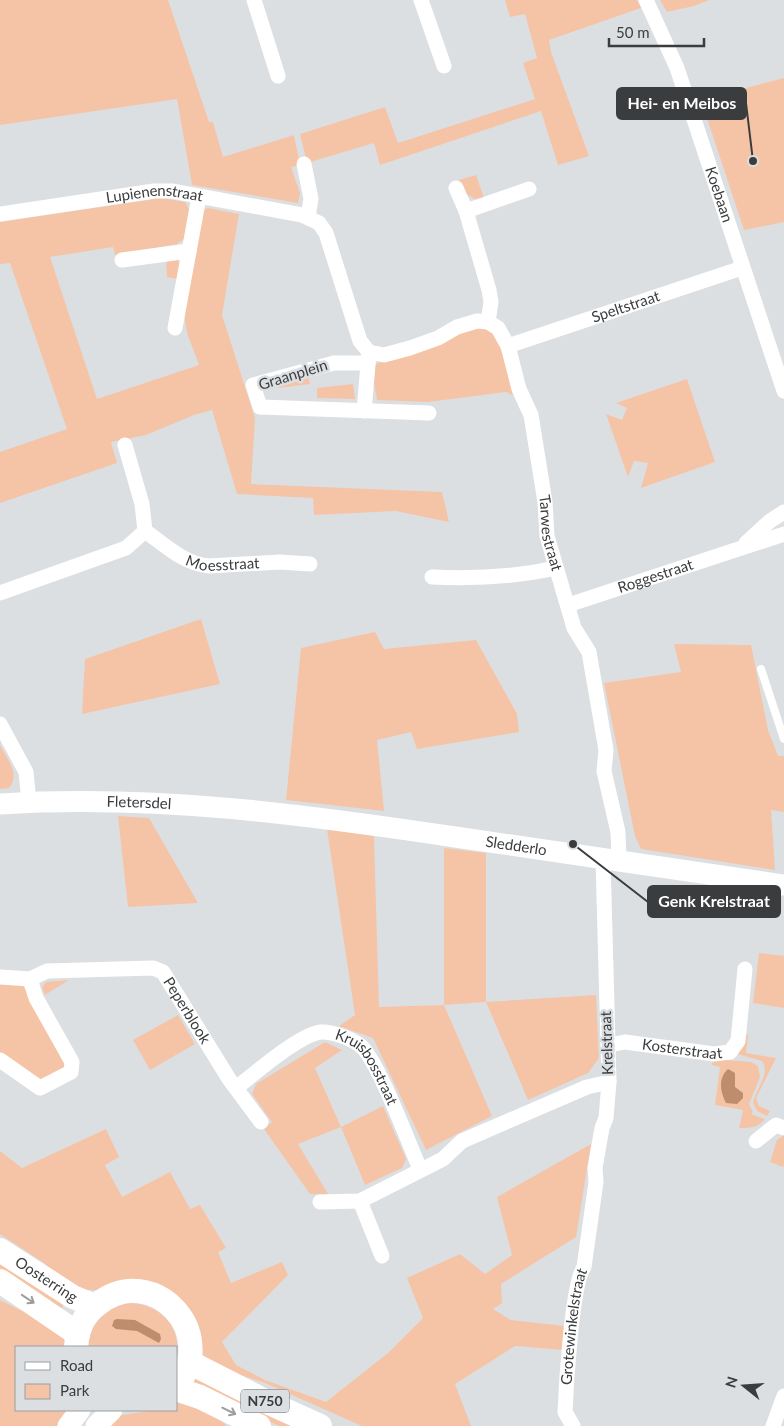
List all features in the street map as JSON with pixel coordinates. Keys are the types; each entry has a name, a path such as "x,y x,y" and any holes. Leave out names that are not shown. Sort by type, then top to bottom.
{"main road":[{"name":"Oosterring","path":"0,1250 73,1297 95,1306"},
{"name":"Oosterring","path":"0,1281 77,1340 85,1318 95,1306 110,1296 128,1291 146,1292 163,1299 177,1311 186,1326 191,1344 189,1362 178,1384"},
{"name":"N750","path":"189,1362 267,1402 320,1426"},
{"name":"Oosterring","path":"178,1389 200,1397 259,1426"}],"street":[{"path":"254,0 278,76"},
{"path":"421,0 444,66"},
{"name":"Koebaan","path":"649,1 677,68 784,391"},
{"path":"304,164 311,199 308,217 319,223 326,233 360,341 368,357 364,411"},
{"path":"368,357 438,338 457,327 477,321 488,322 491,302 489,290 466,211 456,188"},
{"path":"466,211 529,189"},
{"name":"Lupienenstraat","path":"0,214 154,191 199,197 308,217"},
{"path":"175,328 199,197"},
{"path":"122,260 189,251"},
{"name":"Speltstraat","path":"508,346 742,268"},
{"name":"Tarwestraat","path":"488,322 498,328 508,346 519,388 531,415 545,502 546,536 574,628 589,652 606,750 604,771 618,832 611,860"},
{"name":"Graanplein","path":"368,357 334,363 253,385 260,407 429,413"},
{"path":"0,593 126,548 145,531 142,504 125,445"},
{"name":"Roggestraat","path":"743,546 770,521 784,512"},
{"name":"Moesstraat","path":"145,531 185,560 198,565 280,562 310,564"},
{"name":"Roggestraat","path":"568,605 784,534"},
{"path":"432,577 474,578 534,573 556,568"},
{"path":"0,724 26,772 29,802"},
{"name":"Fletersdel","path":"0,804 29,802 170,804 277,812"},
{"name":"Sledderlo","path":"277,812 784,885"},
{"name":"Krelstraat","path":"589,1226 609,1082 609,1045 605,988 611,860"},
{"name":"Peperblook","path":"0,977 30,979 47,971 153,968 164,972 236,1088"},
{"name":"Kosterstraat","path":"609,1045 624,1042 713,1054 730,1052 738,1041 745,969"},
{"path":"0,1060 40,1088 71,1072 72,1062 36,998 30,979"},
{"name":"Kruisbosstraat","path":"236,1088 301,1040 321,1032 342,1036 361,1046 374,1066 420,1169"},
{"path":"320,1202 360,1201 443,1159 462,1140 587,1087 609,1082"},
{"path":"236,1088 261,1122"},
{"path":"756,1141 776,1125 784,1128"},
{"path":"360,1201 382,1256"},
{"name":"Grotewinkelstraat","path":"574,1426 565,1412 566,1391 575,1302 580,1273 584,1267 589,1226"},
{"path":"773,1426 784,1396"},
{"path":"68,1426 79,1411"},
{"path":"96,1426 111,1411"}],"lane":[{"path":"762,668 784,739"}],"green space":[{"path":"0,0 168,0 209,122 213,122 223,157 294,135 300,165 291,167 300,193 298,203 192,185 177,99 0,125"},
{"path":"505,0 637,0 641,8 549,40 551,52 589,156 558,165 541,111 380,165 374,143 307,163 300,134 385,107 398,143 535,99 523,63 537,58 525,14 510,17"},
{"path":"660,0 709,0 694,6 667,12"},
{"path":"784,78 784,222 744,230 701,100"},
{"path":"476,175 484,198 475,199 464,193 459,180"},
{"path":"162,198 185,202 189,209 184,239 177,244 115,255 113,247 50,257 97,399 199,365 187,333 184,314 203,210 208,208 239,214 222,315 255,418 251,484 442,492 449,522 396,511 314,515 313,498 237,494 212,410 194,415 146,435 111,442 117,463 0,503 0,452 67,429 10,263 0,264 0,222"},
{"path":"166,258 178,260 181,267 178,279 167,277"},
{"path":"480,325 494,330 502,350 515,396 506,392 428,402 377,400 374,383 375,365 387,358"},
{"path":"308,375 310,384 279,388 279,384"},
{"path":"687,379 715,462 641,488 648,463 634,461 628,477 606,414 622,420 627,408 616,403"},
{"path":"353,384 355,399 317,398 317,388"},
{"path":"201,619 220,684 82,714 85,659"},
{"path":"375,632 384,649 476,640 517,714 519,732 417,749 411,732 377,740 384,811 286,800 301,648"},
{"path":"674,644 751,645 768,730 778,756 784,756 784,812 771,810 775,870 641,849 635,836 604,683 681,672"},
{"path":"0,745 12,766 14,777 9,788 0,789"},
{"path":"118,816 149,818 198,903 128,907"},
{"path":"327,829 374,836 379,1007 444,1005 492,1116 426,1150 373,1038 339,1026 355,1015"},
{"path":"444,848 486,853 486,1002 444,1005"},
{"path":"759,953 784,956 784,1008 753,1003"},
{"path":"69,980 45,995 42,987 46,982"},
{"path":"0,981 21,982 51,1033 66,1064 63,1070 42,1083 0,1055"},
{"path":"596,995 599,1058 588,1073 528,1100 486,1002"},
{"path":"178,1015 195,1044 150,1070 133,1040"},
{"path":"745,1035 748,1035 746,1053 776,1058 756,1098 759,1106 770,1111 767,1116 757,1111 753,1103 764,1077 765,1071 762,1061 737,1054"},
{"path":"325,1042 342,1050 315,1068 341,1127 298,1144 328,1194 310,1194 264,1129 272,1122 252,1094 256,1084"},
{"path":"713,1059 751,1062 758,1066 760,1077 749,1104 753,1112 751,1114 765,1119 760,1124 750,1128 739,1128 743,1110 715,1105 720,1067 712,1065"},
{"path":"383,1106 406,1159 402,1168 365,1185 341,1127"},
{"path":"106,1129 119,1157 105,1165 122,1197 170,1172 190,1209 200,1205 226,1248 218,1252 231,1283 282,1262 288,1275 222,1342 236,1365 265,1380 326,1402 388,1353 423,1318 407,1278 460,1254 485,1274 512,1255 497,1197 591,1144 576,1237 501,1284 502,1303 493,1309 511,1320 564,1326 563,1350 515,1346 455,1384 471,1426 362,1426 265,1383 209,1365 203,1355 198,1327 193,1315 176,1294 163,1287 111,1285 98,1290 82,1290 63,1280 44,1263 0,1234 0,1151 22,1168"},
{"path":"784,1135 783,1167 770,1162 777,1140"},
{"path":"0,1258 65,1302 60,1311 0,1272"},
{"path":"0,1300 31,1313 64,1336 66,1346 15,1346 15,1411 71,1411 61,1426 0,1426"},
{"path":"126,1303 138,1304 158,1312 166,1318 172,1327 177,1346 89,1346 89,1339 95,1325 105,1313"},
{"path":"193,1377 299,1426 279,1426 193,1385 190,1382"},
{"path":"182,1401 217,1418 227,1426 102,1426 116,1416 149,1411 178,1411 178,1402"}],"shaded area":[{"path":"728,1069 735,1073 735,1087 743,1093 743,1098 737,1104 726,1103 722,1094 721,1081"},
{"path":"114,1320 135,1320 160,1334 161,1339 159,1343 137,1331 116,1329 112,1326"}],"place":[{"name":"Hei- en Meibos","path":"753,161"},
{"name":"Genk Krelstraat","path":"573,844"}]}
